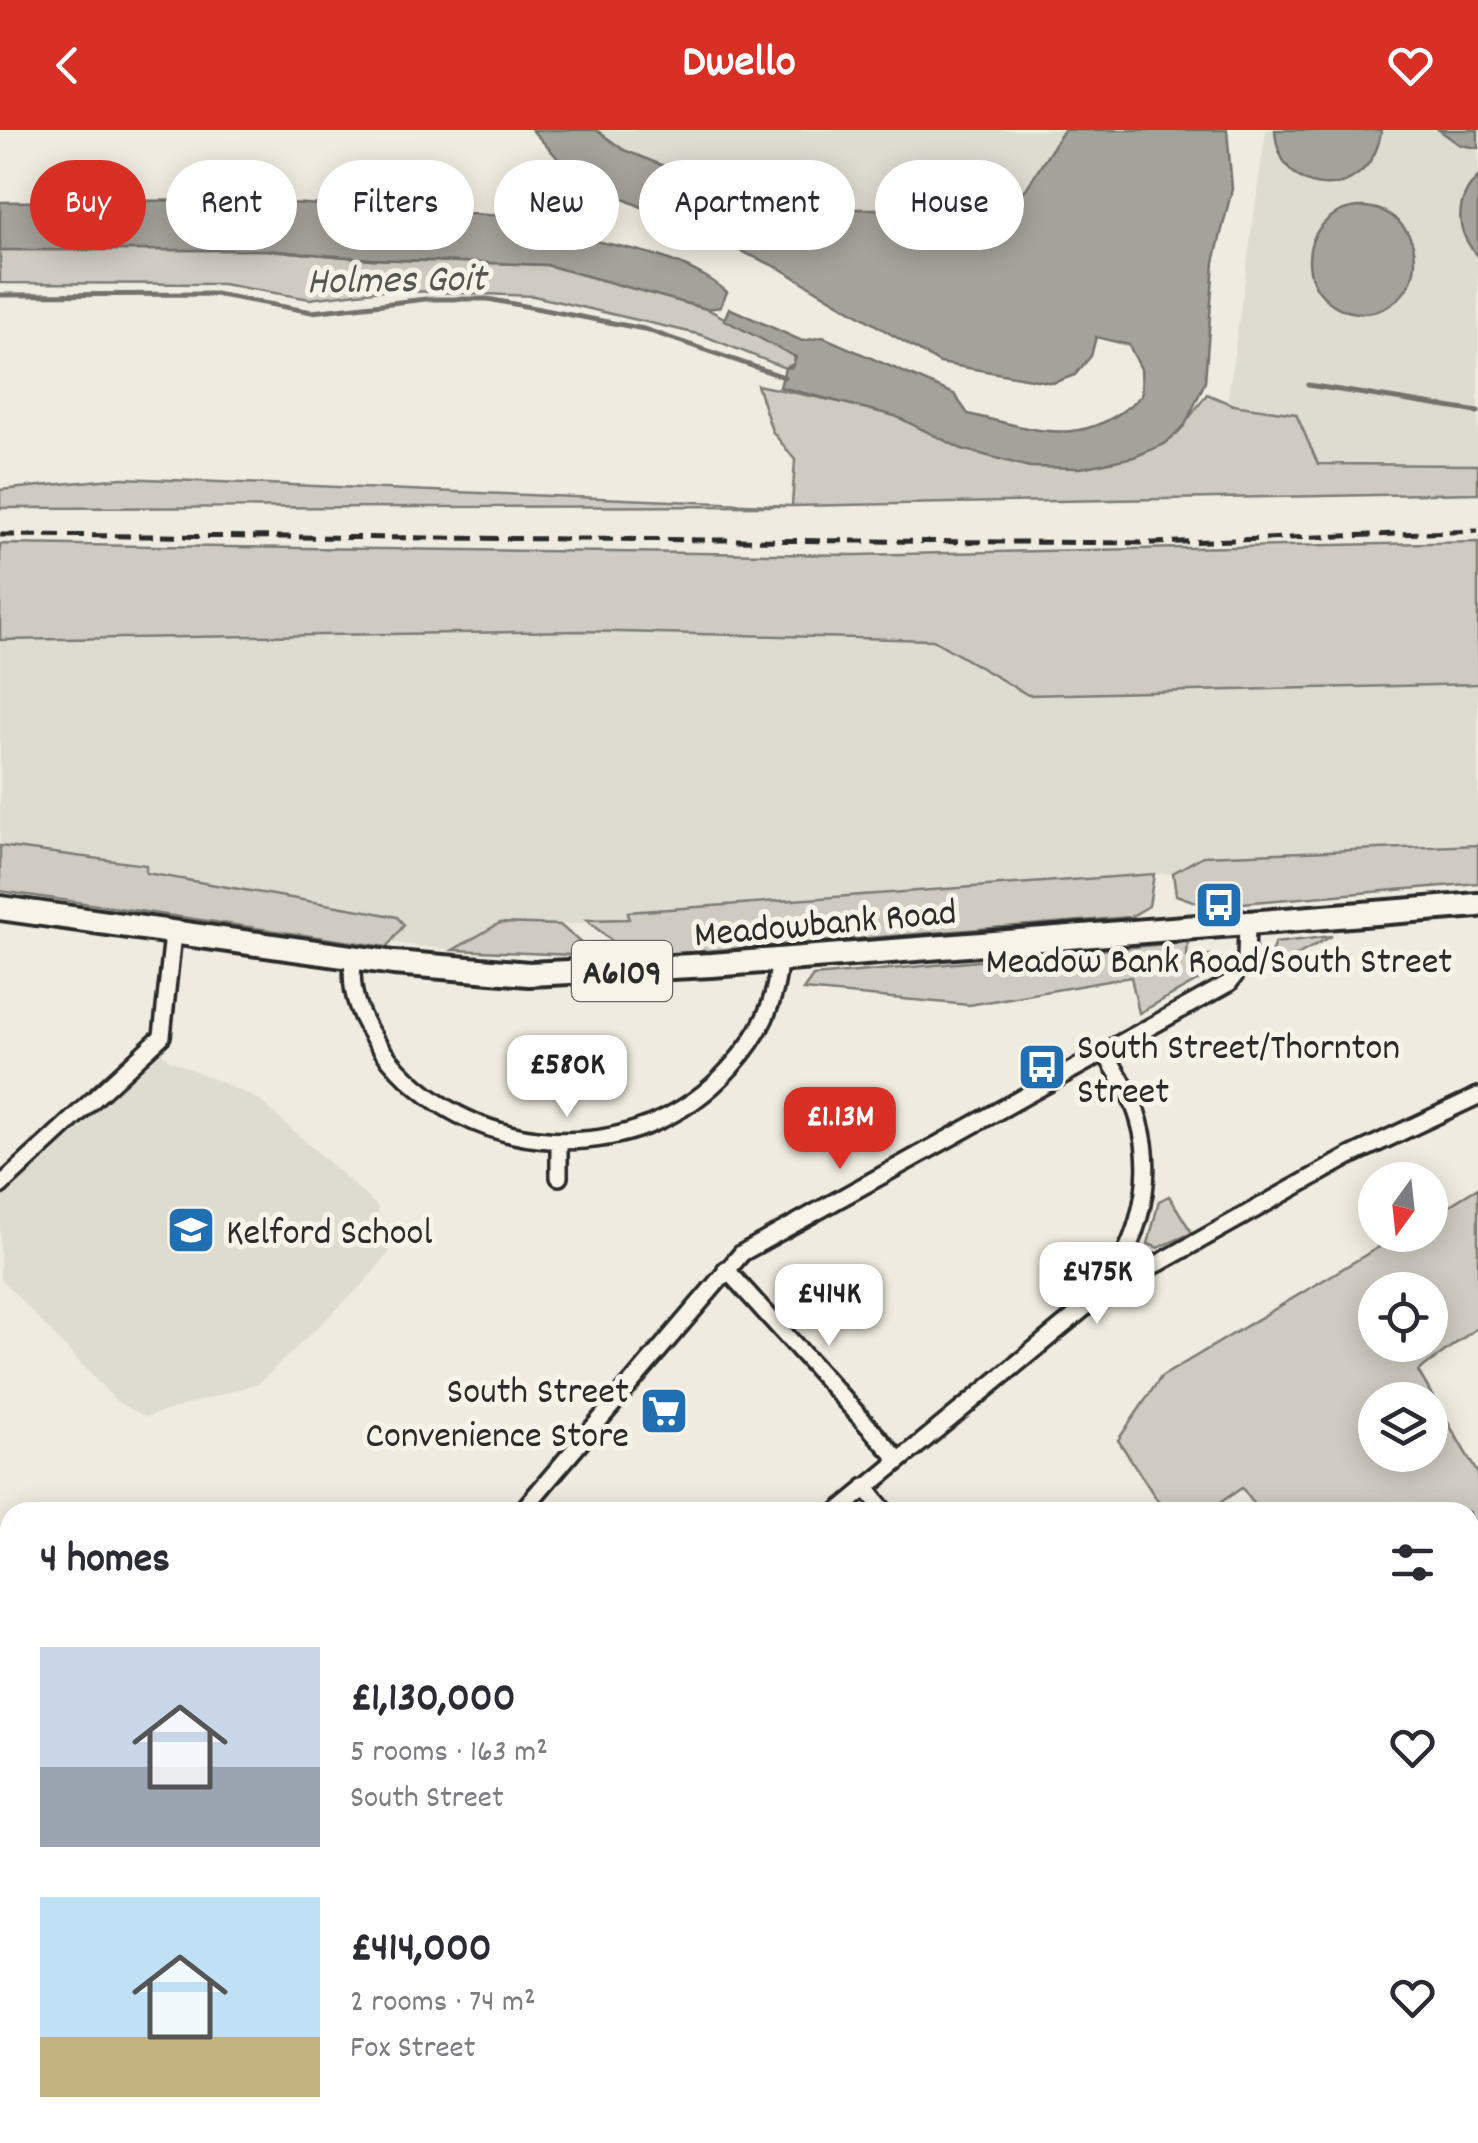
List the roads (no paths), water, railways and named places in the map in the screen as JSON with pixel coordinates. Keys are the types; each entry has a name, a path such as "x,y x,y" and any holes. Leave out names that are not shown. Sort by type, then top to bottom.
{"main road":[{"name":"Meadowbank Road","path":"0,908 354,958 529,974 779,959 1478,905"}],"street":[{"path":"530,1502 726,1269 762,1240 1228,984 1246,960 1248,923"},
{"path":"0,1186 162,1036 172,934"},
{"path":"354,958 353,995 362,1019 408,1079 468,1119 526,1139 559,1143 625,1135 670,1116 718,1082 748,1048 772,1006 779,959"},
{"path":"847,1502 1088,1305 1122,1266 1140,1209 1145,1145 1129,1094 1104,1051"},
{"path":"1122,1266 1144,1269 1160,1262 1350,1156 1478,1096"},
{"path":"559,1143 559,1177"},
{"path":"726,1269 898,1458"},
{"path":"865,1486 877,1502"}],"waterway":[{"name":"Holmes Goit","path":"0,295 215,294 312,312 426,299 488,299 644,329 784,377"},
{"path":"1308,385 1478,412"}],"railway":[{"path":"0,535 1154,543 1478,531"}],"place":[{"name":"Meadow Bank Road/South Street","path":"1219,905"},
{"name":"South Street/Thornton Street","path":"1042,1067"},
{"name":"Kelford School","path":"191,1230"},
{"name":"South Street Convenience Store","path":"664,1411"}]}
